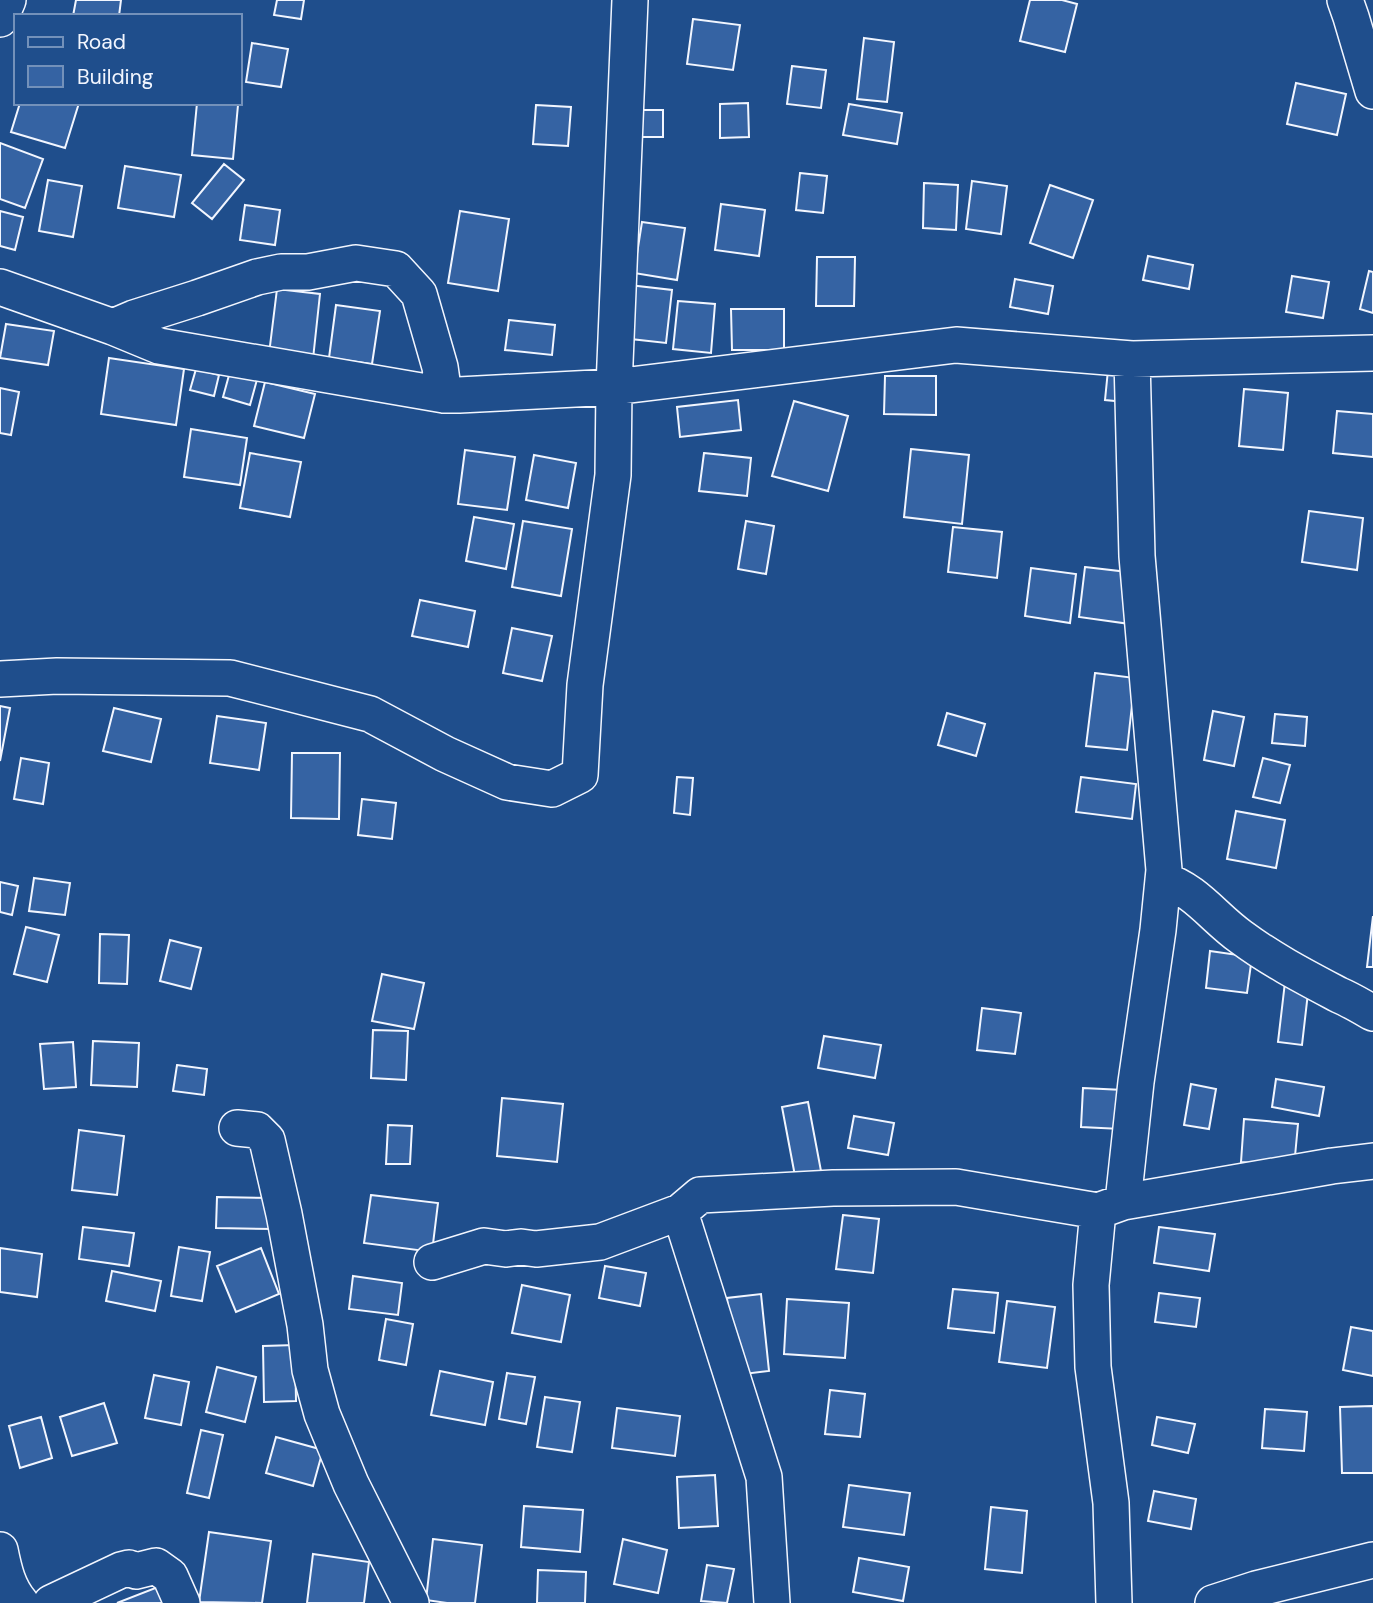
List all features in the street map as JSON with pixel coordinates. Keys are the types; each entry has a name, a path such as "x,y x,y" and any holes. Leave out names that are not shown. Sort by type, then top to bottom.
{"street":[{"path":"0,19 8,0"},
{"path":"0,679 57,676 230,678 370,714 444,754 507,782 552,789 580,775 585,685 613,475 614,387 630,0"},
{"path":"1356,8 1373,91"},
{"path":"113,327 134,317 257,277 281,272 308,272 356,263 396,269 419,294 440,366 444,395"},
{"path":"0,287 159,346 444,395 614,387 956,345 1132,359 1373,353"},
{"path":"1114,1603 1111,1503 1093,1367 1091,1285 1111,1207 1136,1082 1164,870 1137,556 1132,359"},
{"path":"1163,880 1190,892 1220,921 1274,960 1373,1013"},
{"path":"237,1128 257,1130 267,1140 305,1325 310,1370 322,1414 351,1484 411,1603"},
{"path":"432,1262 484,1246 536,1249 600,1242 680,1212 700,1195 833,1188 956,1187 1111,1207 1332,1166 1373,1161"},
{"path":"680,1212 764,1477 772,1603"},
{"path":"0,1550 12,1593 21,1603"},
{"path":"1214,1603 1256,1589 1373,1560"},
{"path":"51,1603 121,1570 156,1566 170,1576 182,1603"}],"building":[{"path":"76,0 121,0 119,14 73,14"},
{"path":"277,0 304,0 301,19 274,15"},
{"path":"1030,0 1062,0 1077,4 1065,52 1020,41"},
{"path":"693,19 740,25 733,70 687,64"},
{"path":"864,38 894,42 887,102 857,99"},
{"path":"252,43 288,49 281,87 246,82"},
{"path":"792,66 826,70 821,108 787,104"},
{"path":"1296,83 1346,94 1337,135 1287,124"},
{"path":"748,103 749,137 720,138 720,104"},
{"path":"849,104 902,113 897,144 843,135"},
{"path":"19,105 78,105 65,148 11,132"},
{"path":"197,105 238,105 233,159 192,155"},
{"path":"536,105 571,107 568,146 533,144"},
{"path":"631,110 663,110 663,137 630,137"},
{"path":"0,143 43,159 25,208 0,199"},
{"path":"224,164 244,180 212,219 192,203"},
{"path":"125,166 181,175 174,217 118,208"},
{"path":"800,173 827,176 823,213 796,210"},
{"path":"48,180 82,186 73,237 39,231"},
{"path":"972,181 1007,186 1001,234 966,229"},
{"path":"924,183 958,185 956,230 923,228"},
{"path":"1050,185 1093,200 1073,258 1030,243"},
{"path":"721,204 765,210 759,256 715,250"},
{"path":"245,205 280,210 275,245 240,240"},
{"path":"0,211 23,217 15,250 0,246"},
{"path":"460,211 509,219 498,291 448,283"},
{"path":"642,222 685,228 677,280 634,273"},
{"path":"1148,256 1193,265 1189,289 1143,280"},
{"path":"817,257 855,257 854,306 816,306"},
{"path":"1369,271 1373,272 1373,313 1360,309"},
{"path":"1292,276 1329,282 1323,318 1286,312"},
{"path":"1015,279 1053,286 1048,314 1010,307"},
{"path":"629,285 672,290 666,343 622,338"},
{"path":"277,289 320,294 313,359 269,354"},
{"path":"678,301 715,304 711,353 673,349"},
{"path":"336,305 380,311 372,364 329,358"},
{"path":"731,309 784,309 784,350 732,350"},
{"path":"509,320 555,325 552,355 505,350"},
{"path":"6,324 54,331 48,365 0,358"},
{"path":"109,358 184,369 176,425 101,414"},
{"path":"231,368 258,376 250,405 223,397"},
{"path":"196,369 219,375 214,396 190,390"},
{"path":"1108,370 1128,372 1125,402 1105,400"},
{"path":"885,376 936,376 936,415 884,414"},
{"path":"265,382 315,394 304,438 254,426"},
{"path":"0,388 19,392 11,435 0,433"},
{"path":"1244,389 1288,393 1283,450 1239,446"},
{"path":"738,400 741,430 680,437 677,407"},
{"path":"794,401 848,416 828,491 772,476"},
{"path":"1337,411 1373,414 1373,457 1333,453"},
{"path":"191,429 247,438 240,485 184,477"},
{"path":"911,449 969,455 962,524 904,517"},
{"path":"465,450 515,457 507,510 458,504"},
{"path":"250,453 301,462 290,517 240,508"},
{"path":"704,453 751,458 747,496 699,491"},
{"path":"534,455 576,463 568,508 526,500"},
{"path":"1309,511 1363,518 1357,570 1302,562"},
{"path":"474,517 514,524 506,569 466,561"},
{"path":"523,521 572,529 561,596 512,587"},
{"path":"746,521 774,526 766,574 738,569"},
{"path":"953,527 1002,532 997,578 948,572"},
{"path":"1085,567 1136,573 1130,624 1079,617"},
{"path":"1031,568 1076,574 1070,623 1025,616"},
{"path":"420,600 475,611 468,647 412,636"},
{"path":"512,628 552,636 542,681 503,673"},
{"path":"1095,673 1135,678 1127,750 1086,746"},
{"path":"0,706 10,708 0,761"},
{"path":"114,708 161,719 151,762 103,751"},
{"path":"1213,711 1244,717 1234,766 1204,760"},
{"path":"947,713 985,724 976,756 938,745"},
{"path":"1275,714 1307,717 1305,746 1272,743"},
{"path":"217,716 266,723 259,770 210,763"},
{"path":"292,753 340,753 339,819 291,818"},
{"path":"21,758 49,763 43,804 14,799"},
{"path":"1263,758 1290,765 1280,803 1253,797"},
{"path":"677,777 693,778 690,815 674,813"},
{"path":"1081,777 1136,784 1132,819 1076,812"},
{"path":"362,799 396,803 392,839 358,835"},
{"path":"1236,811 1285,820 1276,868 1227,859"},
{"path":"34,878 70,883 65,915 29,911"},
{"path":"0,882 18,886 12,915 0,912"},
{"path":"1373,916 1373,967 1367,967"},
{"path":"26,927 59,935 47,982 14,974"},
{"path":"100,934 129,935 127,984 99,983"},
{"path":"170,940 201,948 191,989 160,981"},
{"path":"1210,951 1252,957 1247,993 1206,988"},
{"path":"382,974 424,983 414,1029 372,1021"},
{"path":"1285,982 1309,984 1302,1045 1278,1042"},
{"path":"982,1008 1021,1013 1015,1054 977,1050"},
{"path":"373,1030 408,1031 406,1080 371,1078"},
{"path":"824,1036 881,1045 875,1078 818,1068"},
{"path":"93,1041 139,1043 137,1087 91,1085"},
{"path":"73,1042 76,1087 44,1089 40,1044"},
{"path":"177,1065 207,1069 204,1095 173,1091"},
{"path":"1276,1079 1324,1087 1319,1116 1272,1107"},
{"path":"1191,1084 1216,1089 1209,1129 1184,1125"},
{"path":"1083,1088 1123,1090 1121,1129 1081,1127"},
{"path":"502,1098 563,1104 557,1162 497,1156"},
{"path":"808,1102 821,1171 795,1176 782,1107"},
{"path":"854,1116 894,1123 888,1155 848,1148"},
{"path":"1244,1119 1298,1124 1294,1167 1241,1162"},
{"path":"388,1125 412,1126 410,1164 386,1164"},
{"path":"79,1130 124,1136 117,1195 72,1190"},
{"path":"371,1195 438,1203 432,1252 364,1243"},
{"path":"217,1197 275,1198 274,1229 216,1228"},
{"path":"843,1215 879,1219 873,1273 836,1269"},
{"path":"83,1227 134,1233 129,1266 79,1259"},
{"path":"1159,1227 1215,1234 1209,1271 1154,1263"},
{"path":"179,1247 210,1252 202,1301 171,1296"},
{"path":"0,1248 42,1254 37,1297 0,1292"},
{"path":"261,1248 279,1294 236,1312 217,1266"},
{"path":"605,1266 646,1273 640,1306 599,1298"},
{"path":"112,1271 161,1281 155,1311 106,1301"},
{"path":"353,1276 402,1283 398,1315 349,1309"},
{"path":"522,1285 570,1295 561,1342 512,1333"},
{"path":"953,1289 998,1293 994,1333 948,1328"},
{"path":"1159,1293 1200,1298 1196,1327 1155,1322"},
{"path":"761,1294 769,1371 736,1375 727,1298"},
{"path":"787,1299 849,1303 845,1358 784,1354"},
{"path":"1007,1301 1055,1307 1047,1368 999,1362"},
{"path":"386,1319 413,1324 406,1365 379,1360"},
{"path":"1351,1327 1373,1331 1373,1376 1343,1370"},
{"path":"295,1345 296,1401 264,1402 263,1346"},
{"path":"217,1367 256,1377 245,1422 206,1412"},
{"path":"440,1371 493,1382 485,1425 431,1415"},
{"path":"507,1373 535,1377 526,1424 499,1419"},
{"path":"154,1375 189,1382 181,1425 145,1418"},
{"path":"830,1390 865,1394 860,1437 825,1434"},
{"path":"545,1397 580,1402 572,1452 537,1447"},
{"path":"104,1403 117,1443 72,1456 60,1417"},
{"path":"1373,1406 1373,1473 1342,1473 1340,1407"},
{"path":"617,1408 680,1416 675,1456 612,1448"},
{"path":"1265,1409 1307,1412 1304,1451 1262,1448"},
{"path":"41,1417 52,1458 20,1468 9,1426"},
{"path":"1157,1417 1195,1424 1188,1453 1152,1445"},
{"path":"201,1430 223,1435 209,1498 187,1493"},
{"path":"276,1437 323,1450 313,1486 266,1473"},
{"path":"715,1475 718,1526 679,1528 677,1477"},
{"path":"849,1485 910,1493 904,1535 843,1527"},
{"path":"1154,1491 1196,1499 1191,1529 1148,1521"},
{"path":"524,1506 583,1510 580,1552 521,1547"},
{"path":"991,1507 1027,1511 1022,1573 985,1569"},
{"path":"209,1532 271,1541 262,1603 199,1602"},
{"path":"433,1539 482,1545 475,1603 426,1600"},
{"path":"623,1539 667,1550 658,1593 614,1584"},
{"path":"313,1554 369,1562 364,1603 307,1603"},
{"path":"859,1558 909,1567 903,1601 853,1592"},
{"path":"707,1565 734,1569 727,1603 701,1601"},
{"path":"538,1570 586,1572 585,1603 537,1603"},
{"path":"163,1585 169,1603 117,1603"}]}
